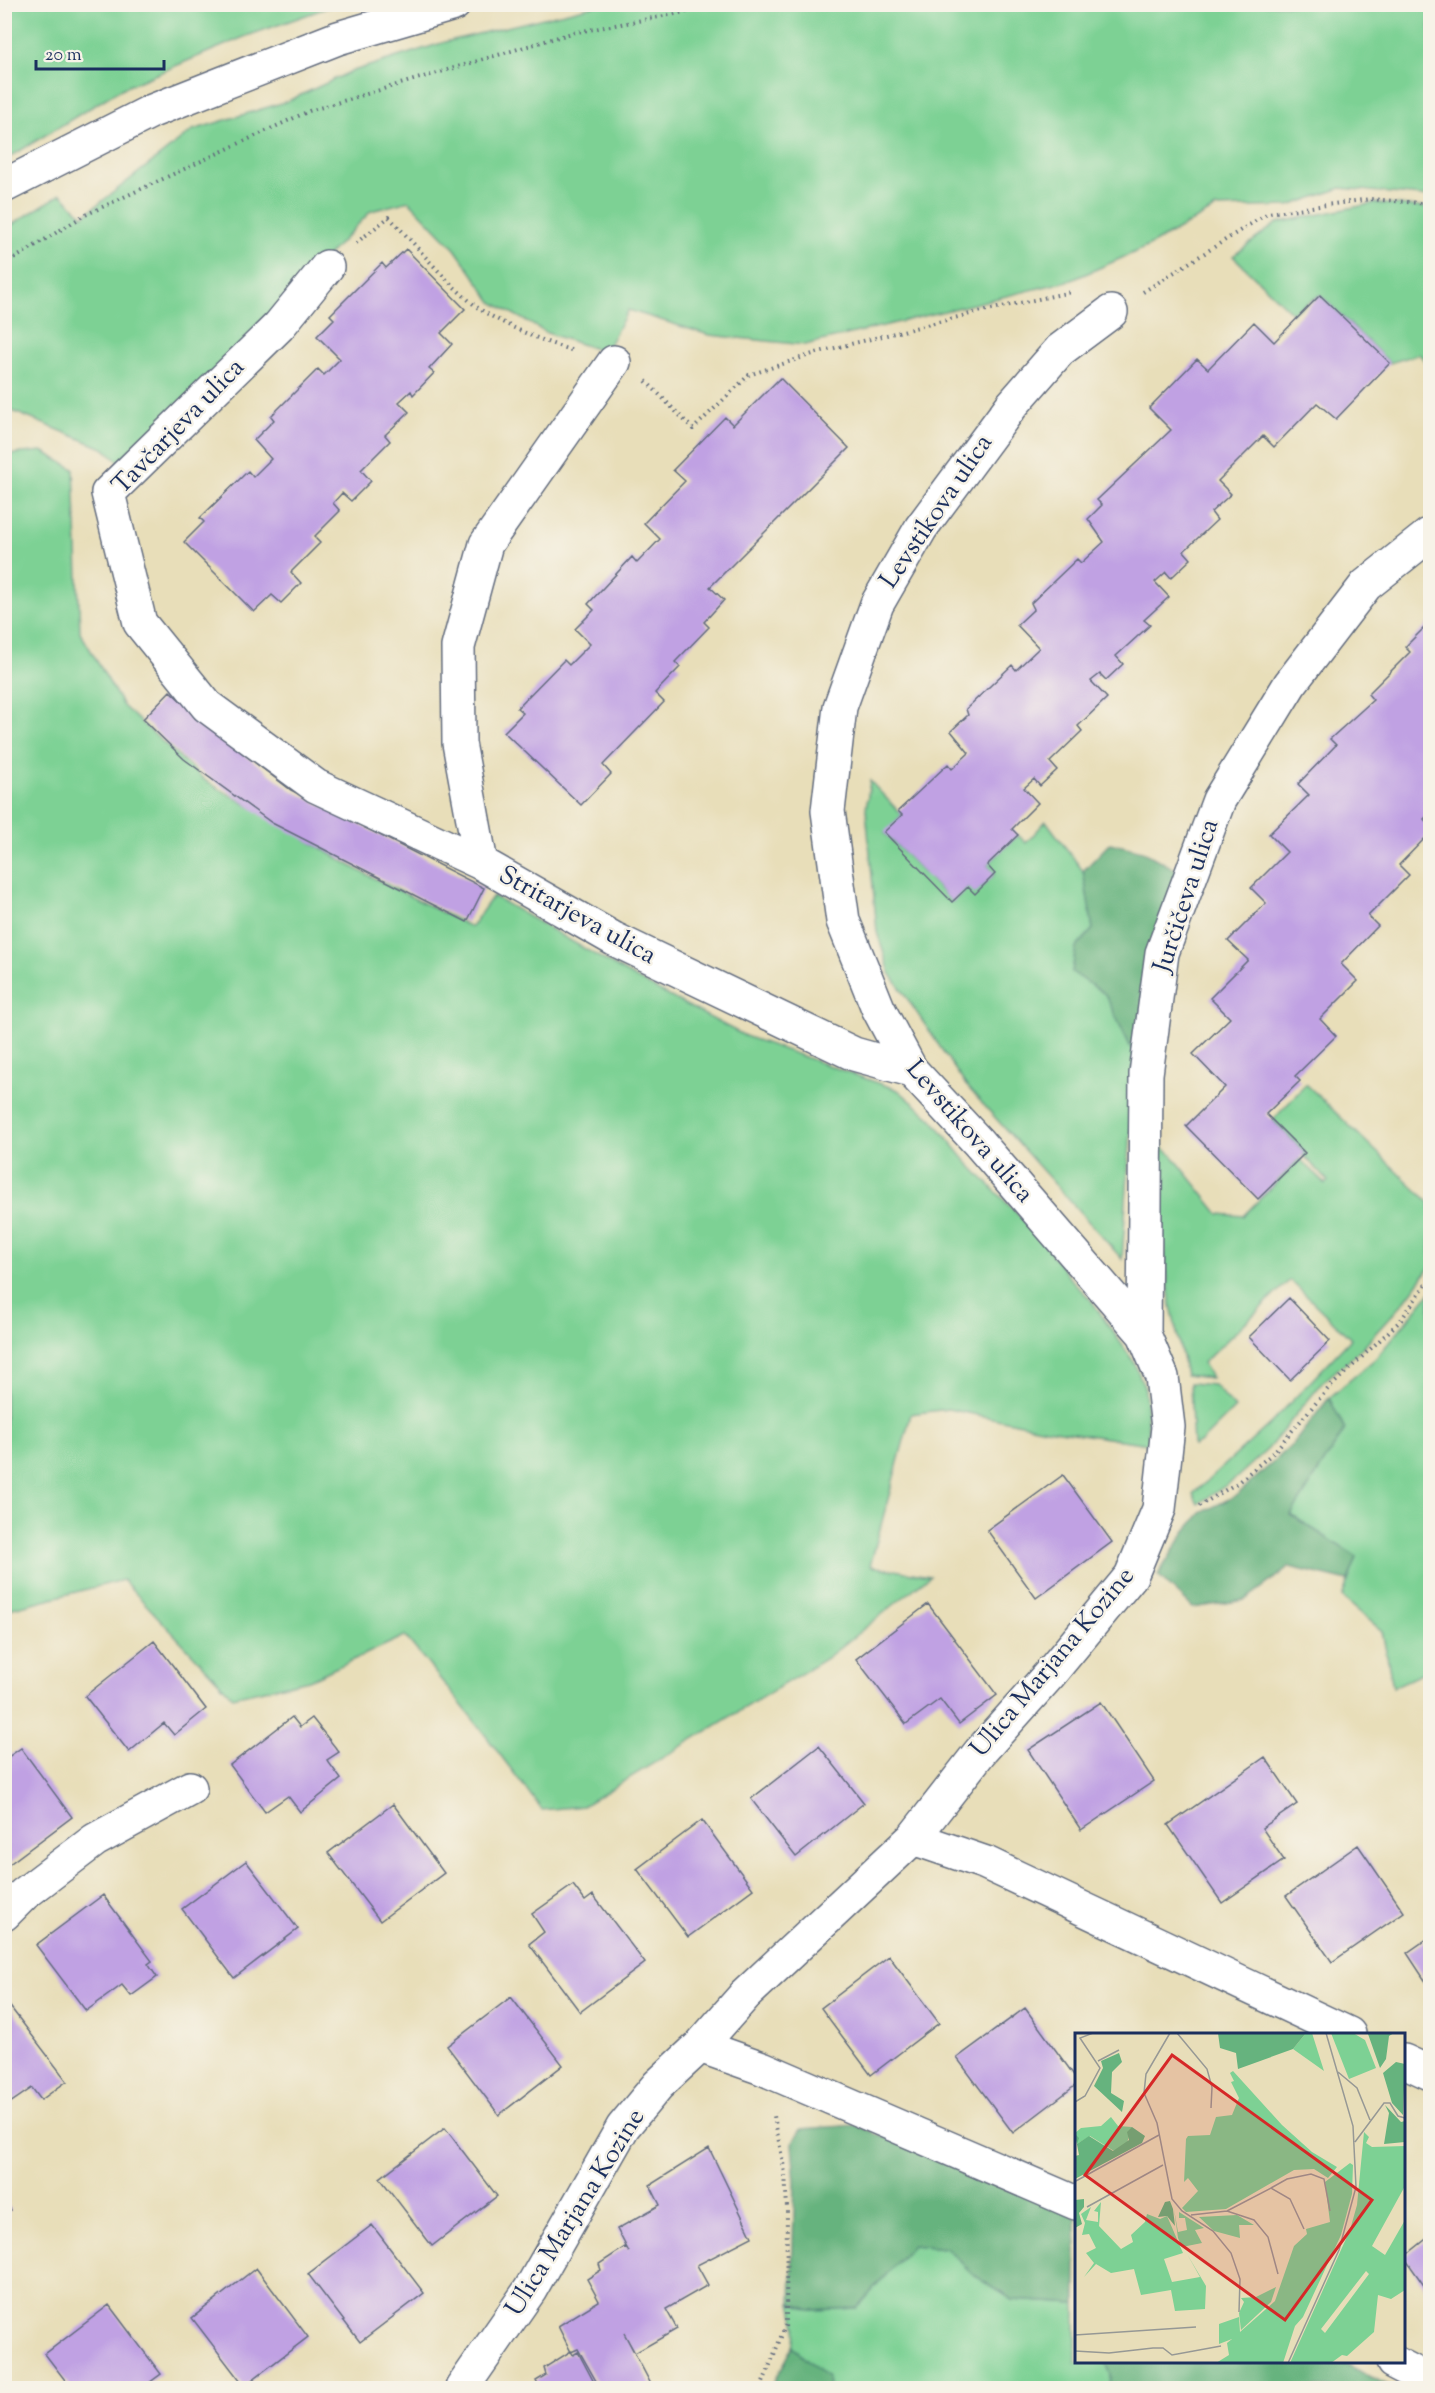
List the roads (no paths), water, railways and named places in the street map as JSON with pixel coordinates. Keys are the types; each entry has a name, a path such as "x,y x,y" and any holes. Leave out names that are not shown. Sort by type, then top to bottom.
{"street":[{"path":"4,186 152,111 338,38 454,4"},
{"name":"Tavčarjeva ulica","path":"327,267 279,326 108,494 140,623 207,706 316,786 481,863"},
{"name":"Levstikova ulica","path":"1111,312 1060,350 1012,405 921,528 876,604 840,707 828,811 843,921 878,1008 911,1070 978,1142 1144,1334"},
{"name":"Stritarjeva ulica","path":"614,362 486,544 458,647 459,743 481,863 634,949 854,1054 911,1070"},
{"name":"Jurčičeva ulica","path":"1144,1334 1146,1074 1162,954 1219,800 1290,684 1366,585 1431,534"},
{"name":"Ulica Marjana Kozine","path":"462,2388 530,2290 623,2127 658,2085 700,2046 745,1995 913,1838 980,1752 1049,1675 1131,1576 1159,1509 1168,1427 1161,1377 1144,1334"},
{"path":"4,1914 24,1894 95,1840 190,1788"},
{"path":"913,1838 986,1863 1347,2033"},
{"path":"700,2046 762,2068 1075,2202"},
{"path":"1405,2061 1431,2073"},
{"path":"1397,2363 1431,2381"}]}
